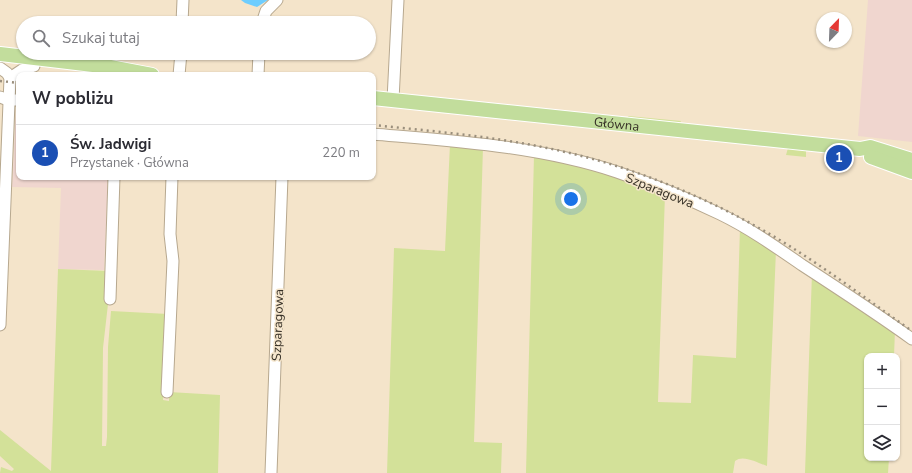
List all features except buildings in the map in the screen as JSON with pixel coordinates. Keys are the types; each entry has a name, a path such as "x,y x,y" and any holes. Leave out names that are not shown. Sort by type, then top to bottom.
{"main road":[{"path":"0,54 16,56"},
{"path":"51,60 110,67 136,72"},
{"path":"0,63 91,72"},
{"name":"Główna","path":"376,98 860,149 870,148 912,160"},
{"name":"Główna","path":"860,149 869,156 912,172"}],"street":[{"path":"182,16 183,0"},
{"path":"265,16 266,12 277,0"},
{"path":"393,100 398,0"},
{"path":"180,72 181,60"},
{"path":"258,72 259,60"},
{"path":"19,72 34,66"},
{"path":"0,68 10,78 0,324"},
{"path":"10,78 16,74"},
{"name":"Szparagowa","path":"376,134 421,137 516,149 593,166 639,180 721,215 762,238 839,288 912,339"},
{"path":"110,299 114,180"},
{"path":"167,392 173,261 170,234 172,180"},
{"name":"Szparagowa","path":"272,473 282,180"}],"shaded area":[{"path":"868,0 912,0 912,142 858,136"},
{"path":"16,110 16,180 108,180 104,270 58,269 61,188 12,187"}],"green space":[{"path":"628,116 681,121 680,123 629,118"},
{"path":"450,144 483,147 474,442 502,443 501,473 387,473 394,248 445,251"},
{"path":"788,148 806,151 806,157 786,155"},
{"path":"534,155 616,175 665,194 658,402 691,403 693,355 736,358 740,228 776,250 767,466 742,458 735,461 733,473 526,473"},
{"path":"58,269 109,271 108,304 103,348 102,446 106,446 107,437 108,347 111,311 168,314 163,400 169,401 169,392 220,395 218,473 0,473 1,467 12,471 14,469 0,456 0,430 51,471"},
{"path":"812,273 895,330 894,353 864,353 864,461 889,461 888,473 805,473"}],"water":[{"path":"241,0 268,0 257,7"}],"railway":[{"path":"0,81 16,83"},
{"path":"376,125 460,134 547,148 575,154 629,170 656,180 708,202 759,228 799,252 912,331"}],"place":[{"name":"Św. Jadwigi","path":"839,158"}]}
